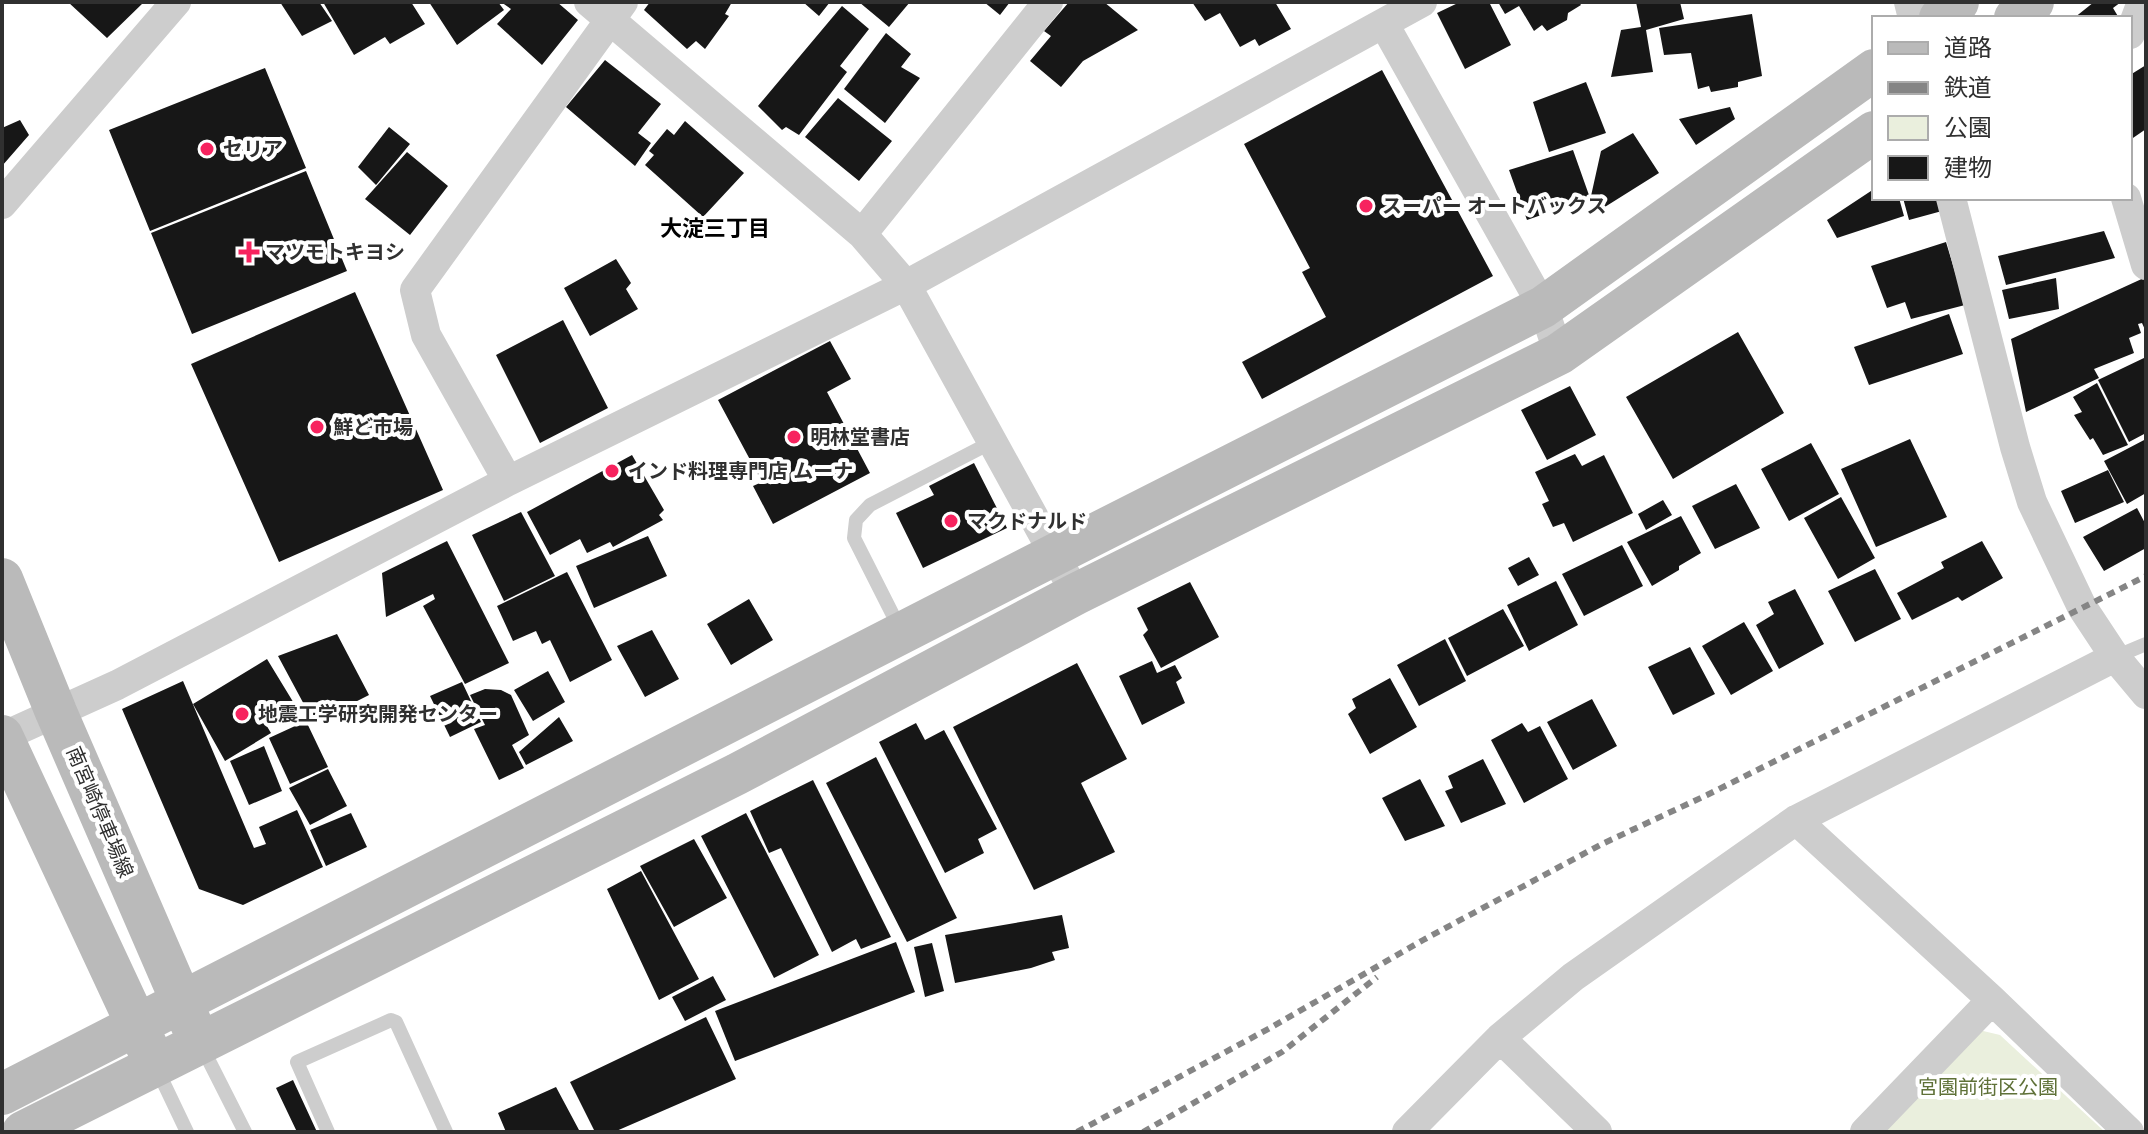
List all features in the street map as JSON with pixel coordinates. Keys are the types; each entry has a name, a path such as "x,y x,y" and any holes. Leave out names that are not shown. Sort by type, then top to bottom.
{"street":[{"path":"2,204 176,2"},
{"path":"862,234 1048,2"},
{"path":"156,1067 2,737 117,685 508,481 906,285 1422,2"},
{"path":"1942,16 1958,2"},
{"path":"2017,16 2033,2"},
{"path":"2132,29 2142,2"},
{"path":"508,481 426,335 415,290 607,8 862,234 906,285 1076,594"},
{"path":"1384,24 1543,307 1559,354"},
{"path":"2,1094 1543,307 1872,71"},
{"path":"23,1132 737,774 1076,594 1559,354 1872,133"},
{"path":"1952,200 2032,502 2082,607 2115,657 2146,694"},
{"path":"2127,200 2146,265"},
{"name":"南宮崎停車場線","path":"2,579 56,712 200,1043"},
{"path":"1407,1132 1500,1038 1573,977 1796,820 2115,657"},
{"path":"1796,820 1992,1000 2129,1132"},
{"path":"1865,1132 1992,1000"},
{"path":"1500,1038 1597,1132"}],"lane":[{"path":"902,633 854,538 856,520 870,505 992,442"},
{"path":"2115,657 2146,644"},
{"path":"328,1132 297,1062 391,1020 396,1022 446,1132"},
{"path":"200,1043 245,1132"},
{"path":"156,1067 187,1132"}],"green space":[{"name":"宮園前街区公園","path":"1979,1030 2000,1035 2105,1132 1883,1132"}],"building":[{"path":"68,2 144,2 107,38"},
{"path":"280,2 319,2 332,21 302,36"},
{"path":"323,2 411,2 425,24 390,44 385,37 354,55"},
{"path":"429,2 498,2 504,10 457,45"},
{"path":"501,2 557,2 578,20 542,65 497,24 511,9"},
{"path":"650,2 732,2 725,14 729,16 705,49 696,41 687,49 644,10"},
{"path":"803,2 830,2 819,16"},
{"path":"859,2 910,2 889,27"},
{"path":"984,2 1010,2 1000,15"},
{"path":"1069,2 1104,2 1138,30 1083,61 1061,87 1030,61 1051,36 1044,31"},
{"path":"1192,2 1275,2 1291,29 1259,46 1255,39 1240,47 1220,13 1205,21"},
{"path":"1460,2 1489,2 1511,45 1465,69 1437,13"},
{"path":"1498,2 1579,2 1581,5 1568,13 1567,20 1547,31 1542,25 1534,31 1519,6 1505,14"},
{"path":"1636,2 1680,2 1684,19 1646,30 1653,72 1611,77 1621,30 1641,27"},
{"path":"2094,2 2121,2 2113,8 2118,16 2076,16"},
{"path":"842,6 869,29 840,66 847,72 799,135 786,127 782,130 758,106"},
{"path":"1752,14 1762,76 1738,82 1738,87 1711,92 1709,86 1698,89 1691,53 1664,55 1659,28"},
{"path":"886,33 911,54 901,67 920,78 885,123 844,89"},
{"path":"605,60 661,104 638,133 651,143 635,166 566,107"},
{"path":"2146,65 2146,129 2132,139 2132,74"},
{"name":"セリア","path":"265,68 306,168 150,231 109,130"},
{"name":"スーパー オートバックス","path":"1382,70 1493,276 1262,399 1242,362 1326,317 1302,272 1310,268 1244,144"},
{"path":"1586,82 1606,133 1549,152 1533,102"},
{"path":"838,98 892,141 859,181 805,137"},
{"path":"1730,107 1735,119 1696,145 1679,119"},
{"path":"20,120 29,135 2,166 2,128"},
{"path":"685,121 744,173 703,217 645,165 654,155 649,151 667,129 674,135"},
{"path":"389,127 410,144 376,185 358,167"},
{"path":"1633,133 1659,173 1600,210 1591,196 1601,151"},
{"path":"1573,150 1590,198 1527,220 1509,170"},
{"path":"407,152 448,186 410,235 365,199"},
{"name":"マツモトキヨシ","path":"306,171 347,271 192,334 151,233"},
{"path":"1872,190 1872,200 1900,200 1904,216 1837,238 1827,220"},
{"path":"1904,200 1939,200 1942,211 1909,220"},
{"path":"2104,231 2115,258 2006,285 1998,256"},
{"path":"1946,242 1965,305 1911,319 1905,302 1887,308 1871,266"},
{"path":"616,259 631,283 626,289 638,309 590,336 564,288"},
{"path":"2146,277 2146,332 2142,323 2138,324 2141,333 2129,338 2134,353 2094,369 2099,378 2026,412 2011,339"},
{"path":"2056,278 2059,309 2009,319 2002,290"},
{"name":"鮮ど市場","path":"355,292 443,490 279,562 191,364"},
{"path":"1949,314 1963,354 1869,385 1854,347"},
{"path":"563,320 608,408 540,443 496,355"},
{"path":"1738,332 1784,413 1673,479 1626,397"},
{"name":"明林堂書店","path":"830,341 851,379 827,392 870,473 773,524 753,486 762,482 718,400"},
{"path":"2146,357 2146,433 2129,442 2098,380"},
{"path":"2097,383 2128,445 2103,455 2074,415 2082,412 2073,397"},
{"path":"1570,386 1596,435 1547,460 1521,410"},
{"path":"1910,439 1947,517 1876,547 1841,469"},
{"path":"2146,439 2146,493 2127,504 2104,461"},
{"path":"1811,443 1839,494 1789,521 1761,469"},
{"path":"1575,454 1582,466 1604,455 1633,513 1573,542 1564,523 1553,527 1542,504 1549,501 1535,472"},
{"path":"632,455 664,510 659,515 663,520 613,547 610,542 587,553 580,539 550,555 527,512"},
{"name":"マクドナルド","path":"974,463 1007,528 923,568 896,513 934,495 929,486"},
{"path":"2108,470 2124,502 2075,523 2061,491"},
{"path":"1736,484 1760,528 1715,549 1692,506"},
{"path":"1841,497 1875,558 1838,579 1804,518"},
{"path":"1663,500 1672,515 1646,530 1638,514"},
{"path":"2137,508 2146,525 2146,548 2104,571 2083,537"},
{"path":"521,512 555,576 504,601 472,535"},
{"path":"1681,516 1701,553 1652,586 1627,542"},
{"path":"648,536 667,576 594,608 576,566"},
{"path":"447,541 509,663 465,684 423,606 435,599 433,594 386,617 382,573"},
{"path":"1982,541 2003,578 1962,601 1958,597 1912,620 1897,593 1944,568 1941,562"},
{"path":"1622,545 1643,586 1584,616 1562,574"},
{"path":"1529,557 1539,575 1518,586 1508,568"},
{"path":"1875,569 1901,619 1855,642 1828,591"},
{"path":"567,572 612,660 570,682 550,640 542,644 536,631 513,641 497,606"},
{"path":"1556,581 1578,625 1529,651 1507,605"},
{"path":"1190,582 1219,637 1161,668 1143,635 1148,630 1137,608"},
{"path":"1795,589 1824,644 1779,669 1756,625 1774,614 1768,602"},
{"path":"749,599 773,640 731,665 707,624"},
{"path":"1503,609 1524,646 1467,676 1448,638"},
{"path":"1744,622 1773,671 1731,695 1702,646"},
{"path":"652,630 679,679 645,697 617,646"},
{"path":"337,634 369,695 314,723 278,656"},
{"path":"1445,639 1466,681 1419,706 1397,665"},
{"path":"1690,647 1715,694 1673,715 1648,667"},
{"path":"267,659 295,705 265,723 271,733 225,761 193,704"},
{"path":"1152,661 1157,673 1175,665 1182,678 1176,682 1185,703 1142,725 1119,676"},
{"path":"1077,663 1127,759 1081,783 1115,852 1034,890 953,727"},
{"path":"548,671 565,702 533,721 514,690"},
{"path":"1390,678 1417,727 1370,754 1348,714 1356,708 1352,699"},
{"path":"183,681 254,848 266,844 259,827 297,810 323,867 243,905 199,889 122,709"},
{"path":"462,682 481,722 450,737 430,696"},
{"path":"485,689 501,690 511,695 529,735 512,745 524,768 499,780 474,729 485,725 470,695"},
{"path":"1592,699 1617,746 1573,770 1547,722"},
{"path":"559,717 573,741 526,765 519,752"},
{"path":"306,721 328,767 290,784 269,738"},
{"path":"916,723 925,740 944,730 997,829 978,839 984,853 945,873 879,742"},
{"path":"1522,723 1528,732 1540,726 1568,779 1524,803 1491,740"},
{"path":"264,746 282,791 249,805 230,761"},
{"path":"876,757 957,918 907,942 826,783"},
{"path":"1483,759 1506,804 1461,823 1445,791 1453,788 1448,776"},
{"path":"328,769 347,806 310,825 289,788"},
{"path":"1420,779 1445,826 1405,841 1382,798"},
{"path":"813,780 891,937 861,949 856,939 832,952 781,848 769,853 750,811"},
{"path":"351,813 367,847 326,866 310,830"},
{"path":"746,813 819,955 774,978 701,836"},
{"path":"694,839 727,898 674,927 640,866"},
{"path":"641,871 699,979 659,1000 607,889"},
{"path":"1062,915 1069,948 1052,952 1055,960 1031,968 955,983 945,935"},
{"path":"896,942 915,992 735,1061 715,1011"},
{"path":"932,943 944,991 925,997 914,947"},
{"path":"713,976 726,1000 685,1021 672,997"},
{"path":"706,1017 736,1079 614,1132 595,1132 570,1082"},
{"path":"293,1080 317,1132 297,1132 276,1088"},
{"path":"556,1087 579,1130 506,1132 498,1113"}],"railway":[{"path":"1077,1132 1602,844 1707,795 2146,576"},
{"path":"1143,1132 1282,1052 1377,977"}],"place":[{"name":"セリア","path":"207,149"},
{"name":"スーパー オートバックス","path":"1366,206"},
{"name":"マツモトキヨシ","path":"249,252"},
{"name":"鮮ど市場","path":"317,427"},
{"name":"明林堂書店","path":"794,437"},
{"name":"インド料理専門店 ムーナ","path":"612,471"},
{"name":"マクドナルド","path":"951,521"},
{"name":"地震工学研究開発センター","path":"242,714"}],"district":[{"name":"大淀三丁目","path":"715,228"}]}
